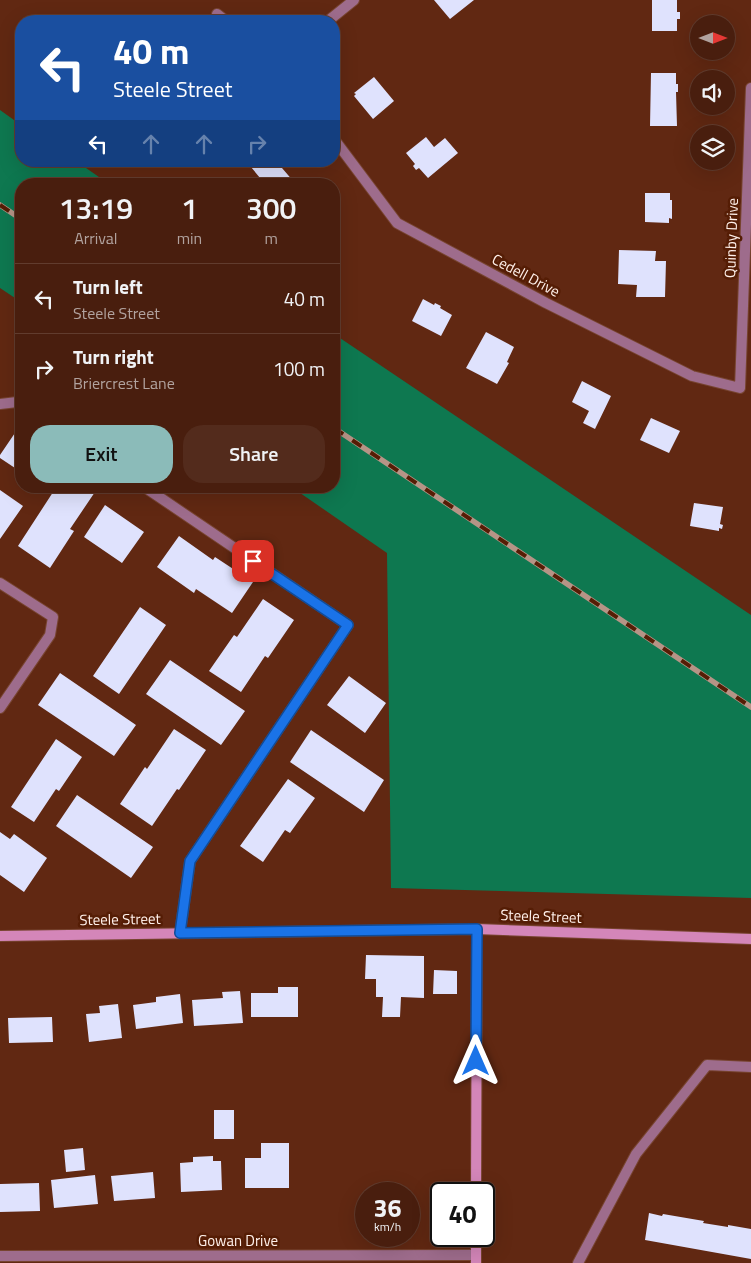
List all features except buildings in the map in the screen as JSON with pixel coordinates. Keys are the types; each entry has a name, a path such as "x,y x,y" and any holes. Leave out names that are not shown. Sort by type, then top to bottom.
{"street":[{"path":"335,15 354,0"},
{"name":"Quinby Drive","path":"740,388 751,88"},
{"name":"Cedell Drive","path":"340,147 398,223 546,303 692,376 740,388"},
{"path":"0,404 15,402"},
{"path":"152,493 348,625 190,861 180,933"},
{"path":"0,583 54,617 50,635 0,708"},
{"path":"476,1182 477,929"},
{"name":"Steele Street","path":"0,936 477,929 751,939"},
{"path":"578,1263 636,1154 706,1065 751,1067"},
{"name":"Gowan Drive","path":"0,1256 476,1259"}],"green space":[{"path":"0,110 15,121 15,167 85,167 100,178 15,178 15,298 0,288"},
{"path":"340,338 751,615 751,898 391,888 387,553 300,493 340,493"}],"railway":[{"path":"0,205 15,215"},
{"path":"340,432 751,707"}],"route":[{"path":"253,561 348,625 190,861 180,933 477,929 476,1061"}]}
